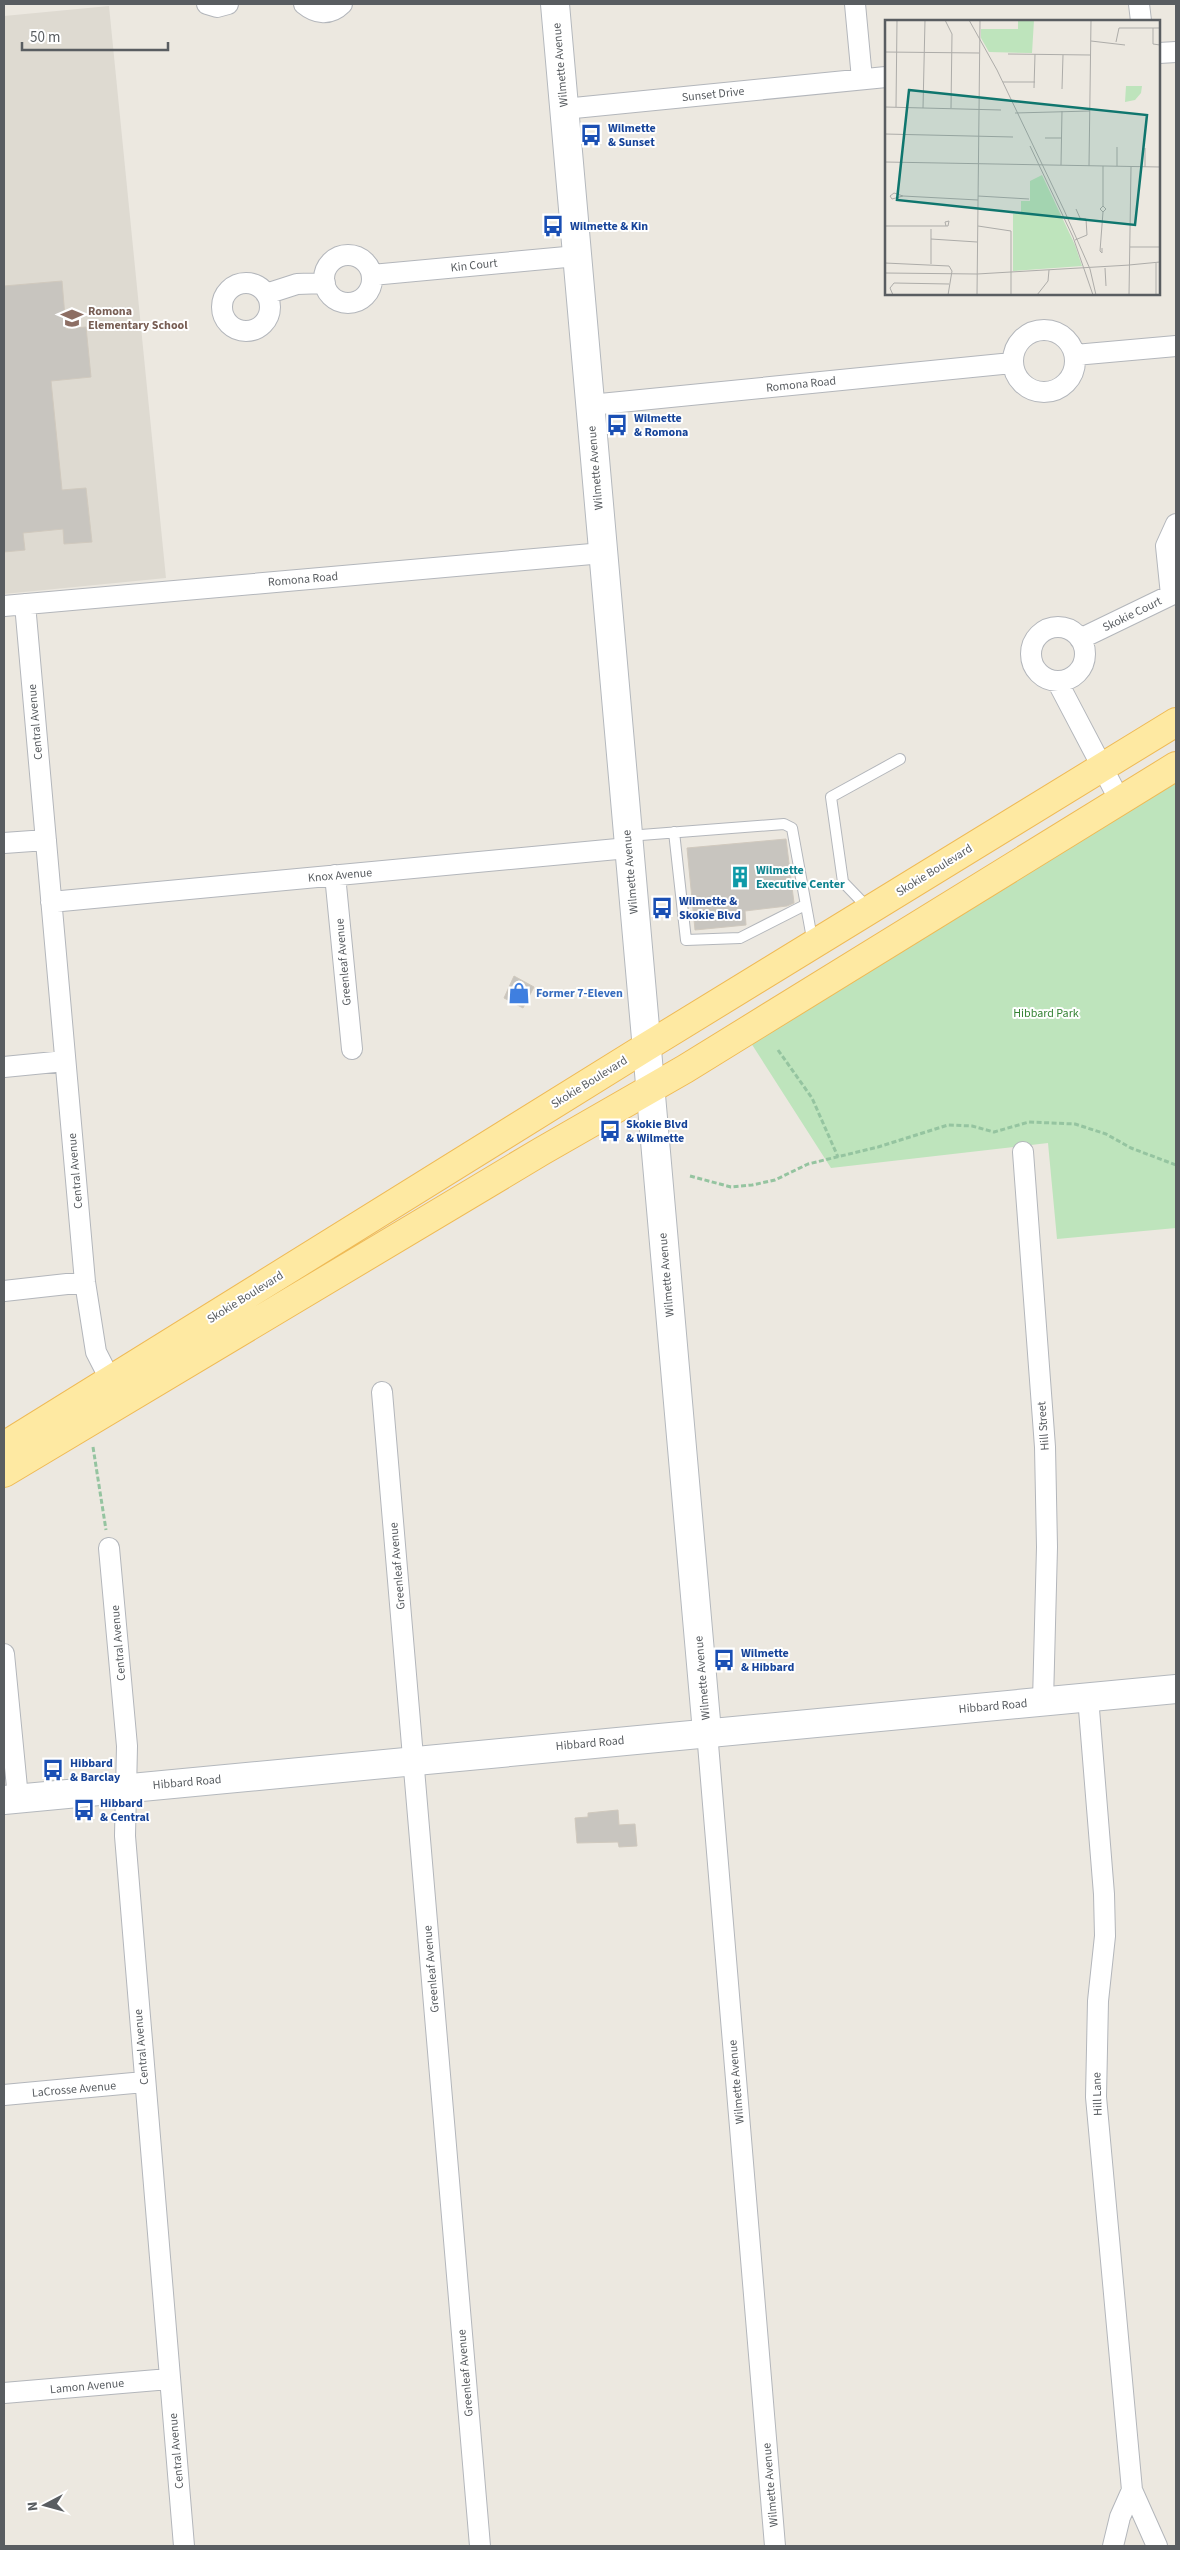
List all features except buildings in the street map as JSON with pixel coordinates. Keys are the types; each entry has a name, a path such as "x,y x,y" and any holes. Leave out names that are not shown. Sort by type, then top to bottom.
{"main road":[{"name":"Skokie Boulevard","path":"4,1473 116,1391 646,1047 1176,722"},
{"name":"Skokie Boulevard","path":"4,1446 116,1391 650,1090 1176,766"}],"street":[{"path":"207,4 217,6 228,4"},
{"path":"304,4 317,12 325,13 342,4"},
{"name":"Wilmette Avenue","path":"555,4 707,1732 775,2546"},
{"path":"855,4 862,79"},
{"path":"1139,4 1141,20"},
{"path":"1160,53 1176,52"},
{"name":"Sunset Drive","path":"564,109 885,77"},
{"path":"348,255 364,261 372,275 370,290 359,300 352,303 345,303 332,296 325,283 328,267 340,257 348,255"},
{"name":"Kin Court","path":"372,275 577,256"},
{"path":"266,294 297,284 325,283"},
{"path":"1040,329 1049,329 1066,338 1075,355 1075,366 1066,383 1048,392 1033,390 1020,382 1012,363 1013,354 1022,337 1040,329"},
{"path":"1075,355 1176,346"},
{"name":"Romona Road","path":"590,405 1012,363"},
{"name":"Skokie Court","path":"1080,639 1171,595 1166,546 1176,524"},
{"name":"Romona Road","path":"4,606 603,553"},
{"name":"Central Avenue","path":"25,604 85,1282 96,1352 116,1391"},
{"path":"1050,628 1068,628 1080,639 1085,653 1082,667 1071,678 1057,681 1041,676 1031,662 1030,653 1036,637 1050,628"},
{"path":"1057,681 1120,801"},
{"path":"4,843 46,840"},
{"name":"Knox Avenue","path":"51,902 335,875 628,842"},
{"name":"Greenleaf Avenue","path":"335,875 352,1050"},
{"path":"4,1067 65,1061"},
{"name":"Hill Street","path":"1023,1152 1045,1447 1047,1547 1043,1701"},
{"path":"4,1291 85,1282"},
{"name":"Greenleaf Avenue","path":"382,1392 480,2546"},
{"name":"Central Avenue","path":"109,1548 127,1746 124,1836 184,2546"},
{"path":"4,1654 11,1799"},
{"name":"Hibbard Road","path":"11,1799 1176,1689"},
{"name":"Hill Lane","path":"1088,1697 1104,1894 1105,1936 1098,2001 1096,2097 1132,2490 1157,2546"},
{"name":"LaCrosse Avenue","path":"4,2095 144,2082"},
{"name":"Lamon Avenue","path":"4,2393 169,2379"},
{"name":"Hill Lane","path":"1114,2546 1120,2517 1132,2490"}],"lane":[{"path":"870,909 843,882 830,797 900,759"},
{"path":"628,842 674,832 784,824 792,828 813,945"},
{"path":"674,832 686,940 740,938 805,905"}],"path":[{"path":"778,1050 812,1098 838,1157"},
{"path":"690,1176 731,1187 752,1185 775,1180 808,1164 948,1125 972,1126 994,1132 1029,1122 1075,1124 1106,1134 1131,1148 1176,1165"},
{"path":"92,1443 109,1548"}],"shaded area":[{"name":"Romona Elementary School","path":"109,6 166,578 4,594 4,16"}],"green space":[{"name":"Hibbard Park","path":"1176,780 1176,1228 1057,1239 1048,1143 831,1168 751,1043"}],"place":[{"name":"Wilmette & Sunset","path":"591,135"},
{"name":"Wilmette & Kin","path":"553,226"},
{"name":"Romona Elementary School","path":"72,318"},
{"name":"Wilmette & Romona","path":"617,425"},
{"name":"Wilmette Executive Center","path":"740,877"},
{"name":"Wilmette & Skokie Blvd","path":"662,908"},
{"name":"Former 7-Eleven","path":"519,993"},
{"name":"Skokie Blvd & Wilmette","path":"610,1131"},
{"name":"Wilmette & Hibbard","path":"724,1660"},
{"name":"Hibbard & Barclay","path":"53,1770"},
{"name":"Hibbard & Central","path":"84,1810"}]}
